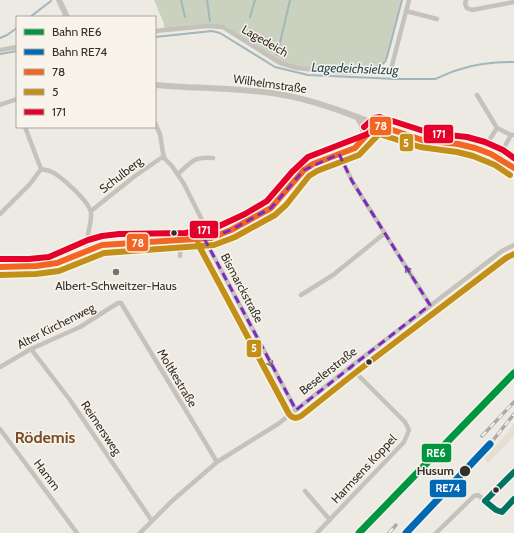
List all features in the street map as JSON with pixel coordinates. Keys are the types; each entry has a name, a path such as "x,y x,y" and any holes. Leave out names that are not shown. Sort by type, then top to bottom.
{"street":[{"path":"59,0 67,16"},
{"path":"409,0 406,11 437,19"},
{"path":"466,0 465,4 467,8 472,10 514,2"},
{"name":"Lagedeich","path":"156,31 207,26 223,27 280,63 297,68 336,72 390,73 406,11"},
{"path":"0,50 16,47"},
{"name":"Wilhelmstraße","path":"156,85 244,90 283,94 323,104 381,126 428,141 457,144 483,150 498,157 514,168"},
{"path":"477,95 497,128 513,135 498,157"},
{"path":"0,105 16,101"},
{"path":"356,116 364,131 362,140"},
{"path":"156,125 160,134 164,156 178,174 211,238"},
{"path":"355,148 372,129 381,126"},
{"path":"0,267 48,265 57,263 102,244 205,240 211,238 231,230 271,208 304,170 314,164 374,140 378,137 381,126"},
{"path":"25,128 41,169"},
{"path":"483,150 497,128"},
{"path":"339,154 352,181 430,305"},
{"name":"Schulberg","path":"91,211 135,176 164,156"},
{"path":"178,174 189,163 195,160 202,157 213,158"},
{"path":"41,169 51,171 62,180 83,199 91,211 91,224 86,244 87,250"},
{"path":"0,214 30,184 41,169"},
{"path":"301,295 333,275 385,234"},
{"name":"Bismarckstraße","path":"205,240 296,410"},
{"path":"180,256 181,241"},
{"name":"Beselerstraße","path":"140,533 152,520 217,462 278,424 430,305 502,251 514,245"},
{"name":"Alter Kirchenweg","path":"0,367 31,349 80,327 118,303 121,304"},
{"name":"Moltkestraße","path":"121,304 217,462"},
{"name":"Reimersweg","path":"31,349 70,400 152,520"},
{"name":"Harmsens Koppel","path":"317,533 404,442 409,430 406,423 350,367"},
{"name":"Hamm","path":"0,429 77,533"},
{"name":"Harmsens Koppel","path":"305,491 330,520"},
{"path":"436,533 474,496 478,495 500,512 505,511 514,500"}],"highlighted area":[{"path":"339,154 352,181 430,305 296,410 205,240 231,230 271,208 304,170"}],"green space":[{"path":"154,0 401,0 387,57 382,64 370,70 296,66 280,62 224,25 164,29 164,24"}],"shaded area":[{"path":"514,423 514,436 488,463 484,459 504,437"}],"waterway":[{"path":"181,0 185,17"},
{"path":"207,0 210,21"},
{"path":"250,17 255,0"},
{"path":"277,55 290,0"},
{"path":"378,67 385,62 387,57 402,0"},
{"path":"31,16 51,1"},
{"path":"0,38 16,29"},
{"name":"Lagedeichsielzug","path":"156,37 212,31 220,33 275,67 308,75 396,79 435,79 474,65 514,62"},
{"name":"Lagedeichsielzug","path":"0,54 16,51"}],"railway":[{"path":"482,436 514,402"},
{"path":"490,444 514,414"},
{"path":"389,533 396,525"}],"rail line":[{"name":"RE6","path":"359,533 514,373"},
{"name":"RE74","path":"406,533 490,444"}],"transit line":[{"name":"171","path":"364,127 374,118 380,117 430,133 467,137 485,142 503,150 514,158"},
{"name":"171","path":"0,259 49,257 88,240 102,236 119,234 185,233 215,228 245,214 267,201 292,172 308,157 370,133 376,123"},
{"name":"78","path":"0,267 36,266 57,263 102,245 211,238 231,230 271,208 304,170 313,164 355,148 372,129 378,125 422,140 458,144 475,148 491,154 514,168"},
{"name":"5","path":"0,275 36,274 59,271 104,253 214,245 235,237 275,215 286,205 309,176 317,171 359,155 379,134 420,147 457,152 473,156 495,165 510,175"},
{"name":"5","path":"198,244 289,414 296,418 301,416 506,258 514,254"},
{"path":"485,501 514,472"},
{"path":"485,501 496,510 502,512 514,499"}],"place":[{"name":"Albert-Schweitzer-Haus","path":"116,272"},
{"name":"Husum","path":"465,471"}],"district":[{"name":"Rödemis","path":"45,437"}]}
